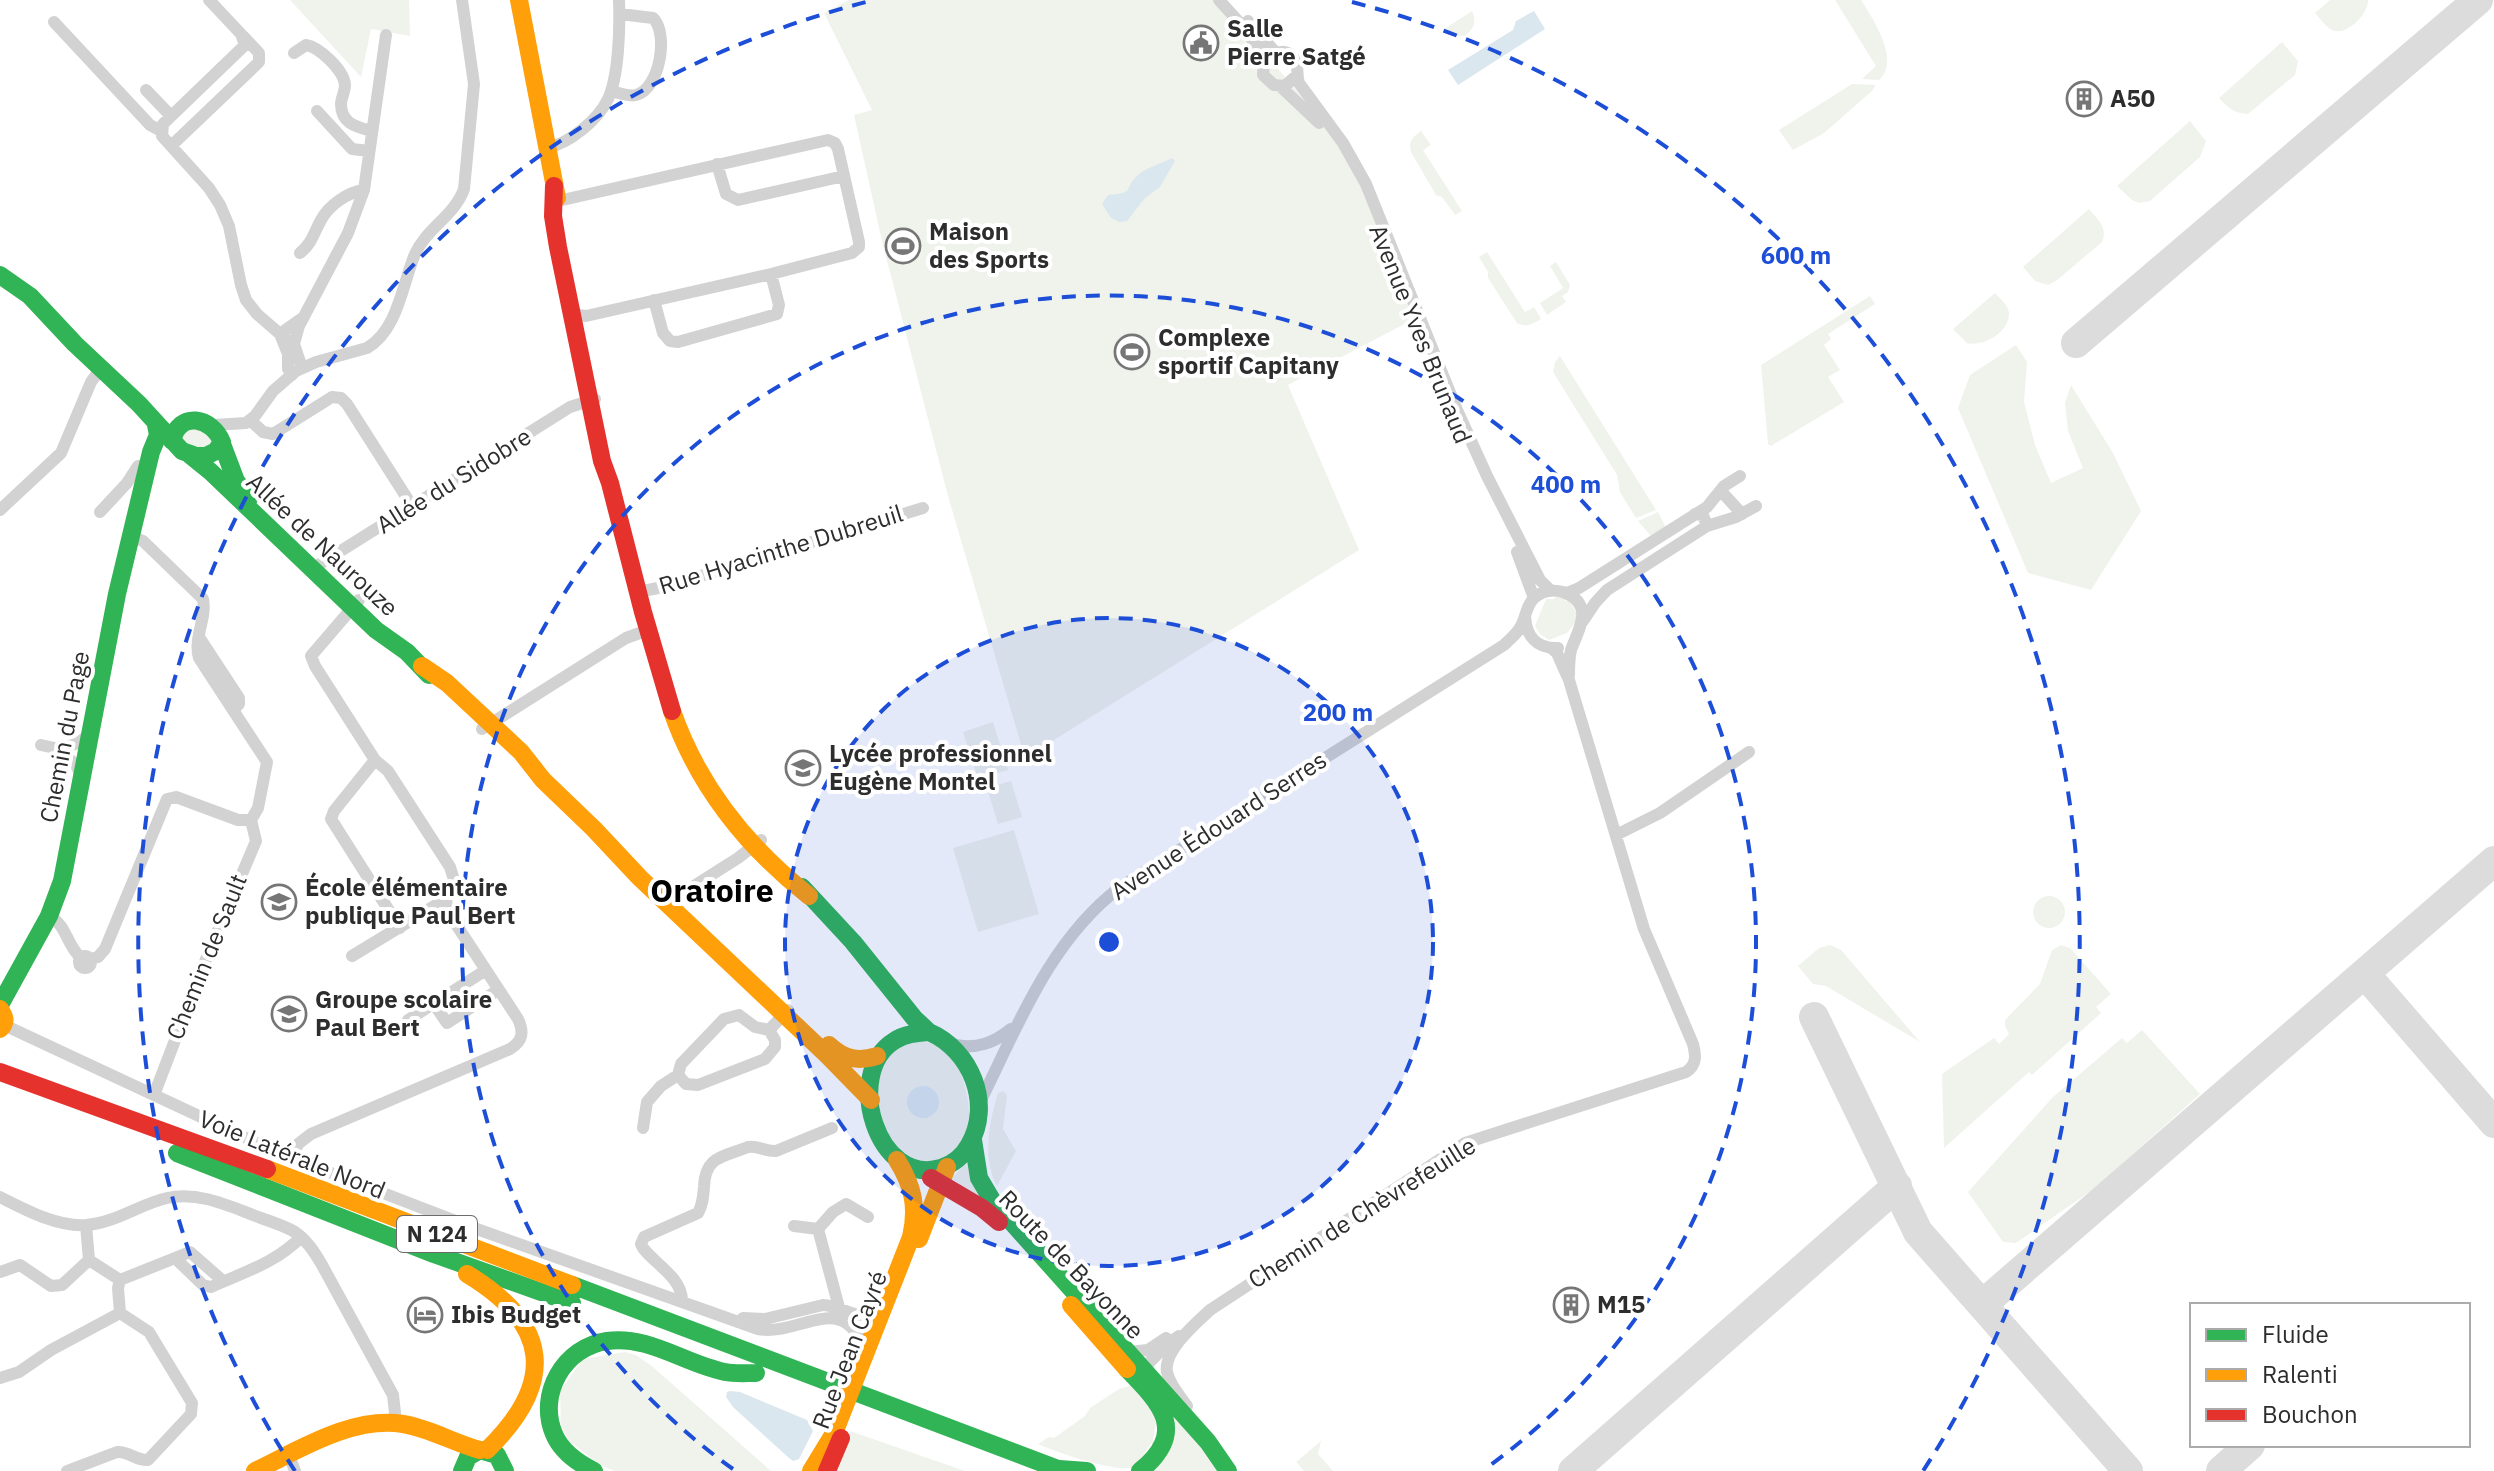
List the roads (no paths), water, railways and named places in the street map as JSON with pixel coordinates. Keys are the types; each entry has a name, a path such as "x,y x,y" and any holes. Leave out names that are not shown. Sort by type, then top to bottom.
{"main road":[{"path":"519,0 577,315 610,469 610,483 648,630 683,741 710,788 782,875 809,896 849,938 929,1032"},
{"name":"Allée de Naurouze","path":"2,277 49,327 75,344 172,439 317,567"},
{"path":"149,466 165,452 172,439 192,422 206,422 219,437 236,481 244,493 355,603 392,631 439,689 486,727 516,761 543,780 787,1011 871,1100"},
{"path":"172,439 206,456 216,451 219,437"},
{"name":"Chemin du Page","path":"1,1017 49,916 65,865 131,536 149,466 172,439"},
{"path":"889,988 896,1019 871,1077 871,1100 882,1141 915,1193 911,1248"},
{"path":"787,1011 844,1057 858,1060 907,1034 929,1032 939,1034 963,1053 972,1072 978,1105 973,1140 963,1154 947,1167 923,1171 906,1165 893,1155"},
{"name":"N 124","path":"0,1072 43,1095 204,1163 434,1254 756,1373"},
{"name":"N 124","path":"0,1089 43,1095 827,1391 872,1399 1061,1470"},
{"name":"Route de Bayonne","path":"973,1140 979,1178 987,1193 1133,1363 1208,1442 1228,1471"},
{"path":"926,1223 947,1167"},
{"name":"Route de Bayonne","path":"923,1171 940,1186 977,1204 998,1222 1076,1311 1133,1363"},
{"path":"911,1248 931,1215 942,1207 965,1202 977,1204"},
{"name":"Rue Jean Cayré","path":"818,1471 887,1298 911,1248"},
{"name":"Rue Jean Cayré","path":"827,1471 911,1248"},
{"path":"425,1430 448,1452 461,1471 468,1457 484,1450 515,1422 534,1380 535,1362 523,1323 510,1305 479,1281 434,1254"},
{"path":"594,1471 560,1444 548,1410 551,1388 566,1362 584,1348 607,1341 637,1343 726,1372 756,1373 827,1391 885,1422 1016,1471"},
{"path":"1133,1363 1164,1416 1165,1433 1159,1449 1140,1471"},
{"path":"255,1471 292,1463 355,1427 392,1422 497,1454 506,1470"},
{"path":"811,1471 833,1435"},
{"path":"1061,1470 1087,1471"}],"street":[{"path":"171,146 259,62 259,53 209,0"},
{"path":"219,437 224,423 237,425 250,420 273,391 297,371 360,351 379,340 420,244 461,197 474,84 462,0"},
{"path":"1219,0 1248,32 1264,61"},
{"path":"1229,0 1275,52"},
{"path":"546,148 558,145 581,130 601,110 611,91 619,7 653,18 660,26 662,36 656,76 650,86 633,96 611,91"},
{"path":"54,22 150,125 161,131"},
{"path":"241,34 245,40 243,48 163,124 161,131 164,140 209,188 220,205 229,226 246,300 257,314 294,344"},
{"path":"297,371 294,344 304,317 348,233 364,190 386,35"},
{"path":"294,53 306,45 317,48 343,80 345,86 341,105 345,118 355,127 372,131"},
{"path":"1275,52 1292,56 1297,67 1296,76 1289,84 1274,85 1265,79 1262,70 1264,61 1275,52"},
{"name":"Avenue Yves Brunaud","path":"1296,76 1343,143 1366,184 1487,476 1540,580 1550,590"},
{"name":"Avenue Yves Brunaud","path":"1280,86 1313,116 1340,150 1362,191 1466,448 1520,558 1534,598"},
{"path":"146,90 171,116"},
{"path":"317,111 352,149 369,151"},
{"path":"556,194 828,140 837,147 859,239 857,248 850,253 771,274 577,315"},
{"path":"717,164 726,194 738,200 844,176"},
{"path":"300,253 311,244 322,216 343,197 364,190"},
{"path":"654,300 664,335 670,341 678,342 777,314 779,305 771,274"},
{"path":"280,334 304,317"},
{"path":"280,334 288,354 288,369 297,371"},
{"path":"0,510 61,453 91,382 101,368"},
{"path":"250,420 263,432 273,434 332,397 341,398 412,506"},
{"name":"Allée du Sidobre","path":"317,567 570,407 594,399"},
{"path":"219,437 232,433 237,425"},
{"path":"100,512 138,466 149,466"},
{"path":"1567,593 1701,510 1740,476"},
{"path":"1721,491 1742,514"},
{"path":"1583,621 1578,603 1567,593 1550,590 1534,598 1525,616 1525,626 1536,642 1561,648 1576,639 1583,621 1607,590 1712,524 1756,506"},
{"name":"Rue Hyacinthe Dubreuil","path":"638,592 668,586 923,508"},
{"path":"1701,510 1712,524"},
{"name":"Chemin de Sault","path":"131,536 143,541 202,596 205,606 199,637 238,695 239,702 234,709 267,762 258,808 251,820 256,841 244,863 154,1095"},
{"path":"352,956 446,899 454,887 454,874 388,771 375,760 312,659 317,647 355,603"},
{"name":"Avenue Édouard Serres","path":"978,1105 1016,1024 1063,944 1089,913 1119,888 1504,645 1515,634 1525,616"},
{"path":"486,727 626,638 648,630"},
{"name":"Chemin de Chèvrefeuille","path":"1569,680 1570,654 1576,639"},
{"name":"Avenue Édouard Serres","path":"1504,645 1536,642"},
{"name":"Chemin de Chèvrefeuille","path":"1208,1442 1174,1388 1166,1368 1172,1353 1210,1310 1465,1143 1686,1072 1693,1066 1693,1044 1644,929 1569,680 1557,653 1551,648"},
{"path":"41,745 59,749 78,743 90,734"},
{"path":"59,749 76,765 82,778"},
{"path":"1616,835 1660,813 1750,750"},
{"path":"375,760 331,819 400,928"},
{"path":"49,916 62,924 72,947 86,958 98,957 105,949 167,799 176,797 238,820 251,820"},
{"path":"669,898 757,843"},
{"path":"293,1158 298,1144 311,1134 518,1043 522,1036 521,1026 448,912 446,899"},
{"path":"408,1020 486,970"},
{"path":"434,1004 447,1023 498,990"},
{"path":"769,1030 787,1011"},
{"path":"643,1128 647,1102 661,1086 678,1075 681,1064 728,1017 739,1015 755,1027 769,1030 775,1040 775,1047 765,1059 698,1085 686,1084 678,1075"},
{"name":"Voie Latérale Nord","path":"1,1017 193,1115 293,1158 474,1228 758,1329 773,1331 840,1313 866,1315 877,1310 887,1298"},
{"name":"Avenue Édouard Serres","path":"976,1047 1001,1037 1016,1024"},
{"path":"955,1045 976,1047 1000,1060"},
{"path":"682,1300 676,1282 643,1248 644,1237 698,1213 703,1201 706,1170 715,1160 753,1146 769,1152 776,1151 832,1128"},
{"path":"0,1197 54,1221 86,1225 106,1221 157,1200 189,1196 225,1204 290,1230 301,1237 322,1265 393,1395 392,1422"},
{"path":"818,1229 833,1212 846,1204 868,1217"},
{"path":"86,1225 89,1260"},
{"path":"794,1226 818,1229"},
{"path":"818,1229 840,1313 865,1353"},
{"path":"120,1280 176,1259 205,1287 213,1286 281,1255 301,1237"},
{"path":"0,1272 22,1266 57,1287 89,1260"},
{"path":"89,1260 120,1280"},
{"path":"120,1280 120,1313"},
{"path":"0,1378 19,1372 51,1350 120,1313"},
{"path":"67,1471 117,1452 148,1460 192,1412 192,1403 149,1332 120,1313"},
{"name":"Chemin de Chèvrefeuille","path":"1133,1363 1148,1350 1193,1326"},
{"name":"Chemin de Chèvrefeuille","path":"1133,1363 1193,1326"}],"place":[{"name":"Salle Pierre Satgé","path":"1201,43"},
{"name":"A50","path":"2084,99"},
{"name":"Maison des Sports","path":"903,246"},
{"name":"Complexe sportif Capitany","path":"1132,352"},
{"name":"Lycée professionnel Eugène Montel","path":"803,768"},
{"name":"École élémentaire publique Paul Bert","path":"279,902"},
{"name":"Groupe scolaire Paul Bert","path":"289,1014"},
{"name":"M15","path":"1571,1305"},
{"name":"Ibis Budget","path":"425,1315"}],"district":[{"name":"Oratoire","path":"712,891"}]}
